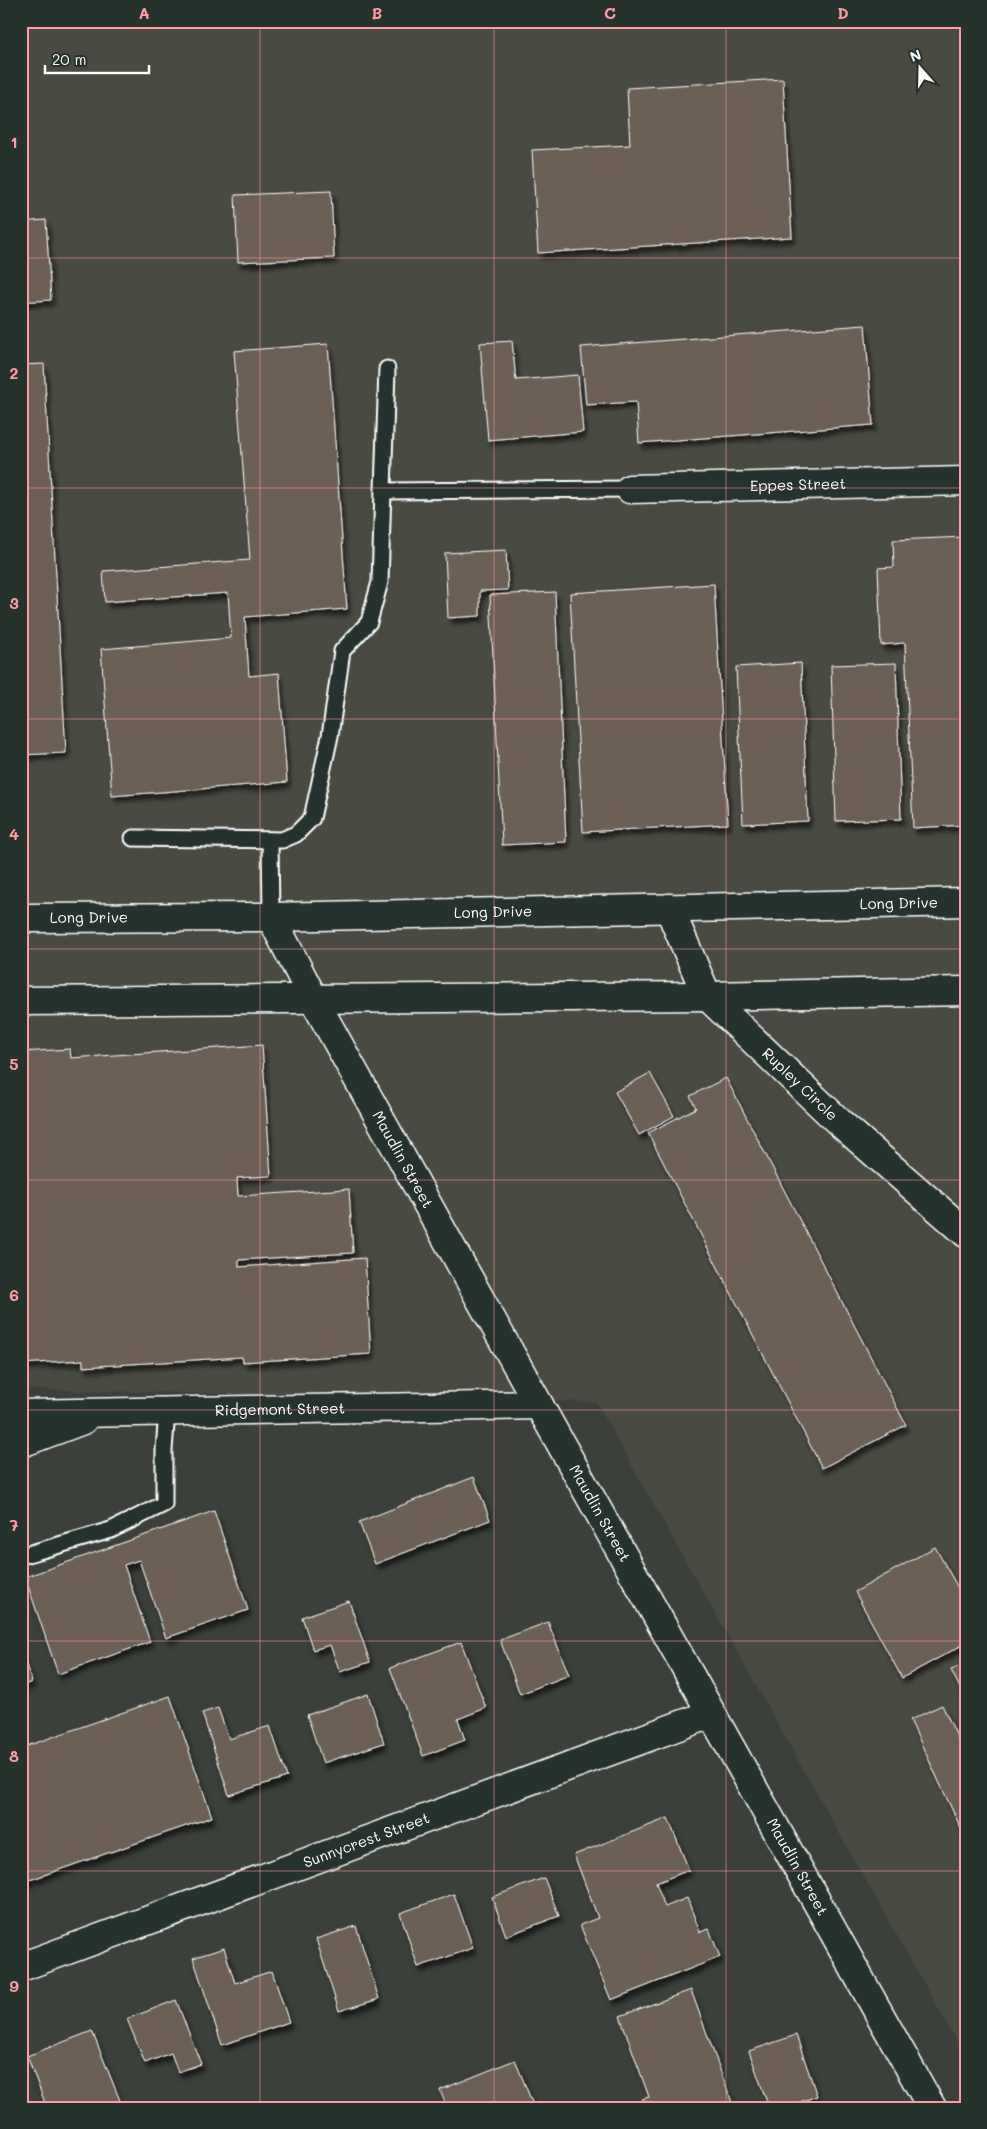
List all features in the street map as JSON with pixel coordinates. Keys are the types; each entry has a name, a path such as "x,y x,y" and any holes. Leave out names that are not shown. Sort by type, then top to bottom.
{"street":[{"name":"Eppes Street","path":"630,489 966,481"},
{"name":"Long Drive","path":"21,918 270,917 966,902"},
{"name":"Rupley Circle","path":"669,908 707,996 839,1122 966,1233"},
{"name":"Maudlin Street","path":"270,917 314,1000 932,2108"},
{"path":"21,1001 707,996 966,991"},
{"name":"Ridgemont Street","path":"21,1414 539,1404"},
{"path":"21,1443 102,1413"},
{"name":"Sunnycrest Street","path":"21,1967 711,1714"}],"lane":[{"path":"133,838 282,840 296,834 312,818 330,736 342,651 369,622 380,582 386,369"},
{"path":"383,491 630,489"},
{"path":"270,840 270,917"},
{"path":"21,1556 111,1530 164,1504 164,1450 167,1412"}],"shaded area":[{"path":"21,21 966,21 966,2058 596,1402 21,1389"}],"building":[{"path":"783,79 792,237 538,253 532,150 630,145 627,88"},
{"path":"331,191 334,258 238,262 235,195"},
{"path":"46,220 51,300 21,302 21,222"},
{"path":"865,325 873,425 639,443 636,402 586,405 581,347"},
{"path":"512,341 516,380 578,375 583,432 488,440 480,343"},
{"path":"328,344 347,609 245,617 249,676 279,673 287,782 112,796 101,649 231,638 228,593 105,602 103,571 250,560 234,351"},
{"path":"44,364 66,753 21,755 21,365"},
{"path":"966,537 966,825 913,828 905,643 881,645 878,568 894,567 893,540"},
{"path":"506,550 508,590 480,591 480,616 448,618 445,553"},
{"path":"714,584 728,824 583,832 570,593"},
{"path":"555,592 566,842 502,845 490,595"},
{"path":"801,663 808,821 743,824 736,667"},
{"path":"896,663 901,819 836,821 831,665"},
{"path":"262,1045 271,1176 237,1178 238,1196 349,1189 353,1253 239,1260 239,1267 365,1258 371,1354 243,1362 242,1357 83,1367 83,1360 21,1364 21,1052 70,1049 71,1058"},
{"path":"650,1073 674,1116 639,1135 615,1092"},
{"path":"726,1078 906,1425 822,1468 648,1133 696,1108 690,1096"},
{"path":"474,1477 490,1520 375,1564 359,1522"},
{"path":"214,1511 248,1610 166,1638 139,1560 124,1565 150,1642 58,1674 25,1577"},
{"path":"935,1547 966,1602 966,1643 902,1678 855,1592"},
{"path":"349,1601 370,1662 340,1672 330,1645 313,1650 302,1617"},
{"path":"548,1622 569,1675 520,1694 500,1640"},
{"path":"461,1642 486,1708 458,1719 465,1740 423,1756 390,1668"},
{"path":"21,1649 32,1682 21,1686"},
{"path":"966,1663 966,1700 951,1670"},
{"path":"368,1694 384,1743 323,1763 307,1715"},
{"path":"170,1696 212,1817 21,1883 21,1748"},
{"path":"942,1705 966,1755 965,1837 910,1720"},
{"path":"218,1708 229,1739 270,1726 287,1777 229,1795 202,1713"},
{"path":"668,1818 689,1870 656,1883 665,1907 687,1898 700,1932 709,1929 720,1957 611,2000 580,1925 598,1918 574,1855"},
{"path":"544,1878 559,1916 506,1936 492,1897"},
{"path":"454,1894 473,1948 418,1967 400,1913"},
{"path":"356,1926 379,1999 339,2011 316,1939"},
{"path":"224,1948 235,1983 272,1971 289,2022 222,2045 193,1958"},
{"path":"691,1990 734,2108 645,2108 642,2099 649,2097 620,2016"},
{"path":"176,2000 201,2064 178,2072 171,2053 145,2063 127,2019"},
{"path":"92,2031 121,2103 109,2108 47,2108 27,2056"},
{"path":"796,2035 817,2096 784,2108 769,2108 749,2051"},
{"path":"515,2060 534,2107 447,2108 440,2090"}]}
